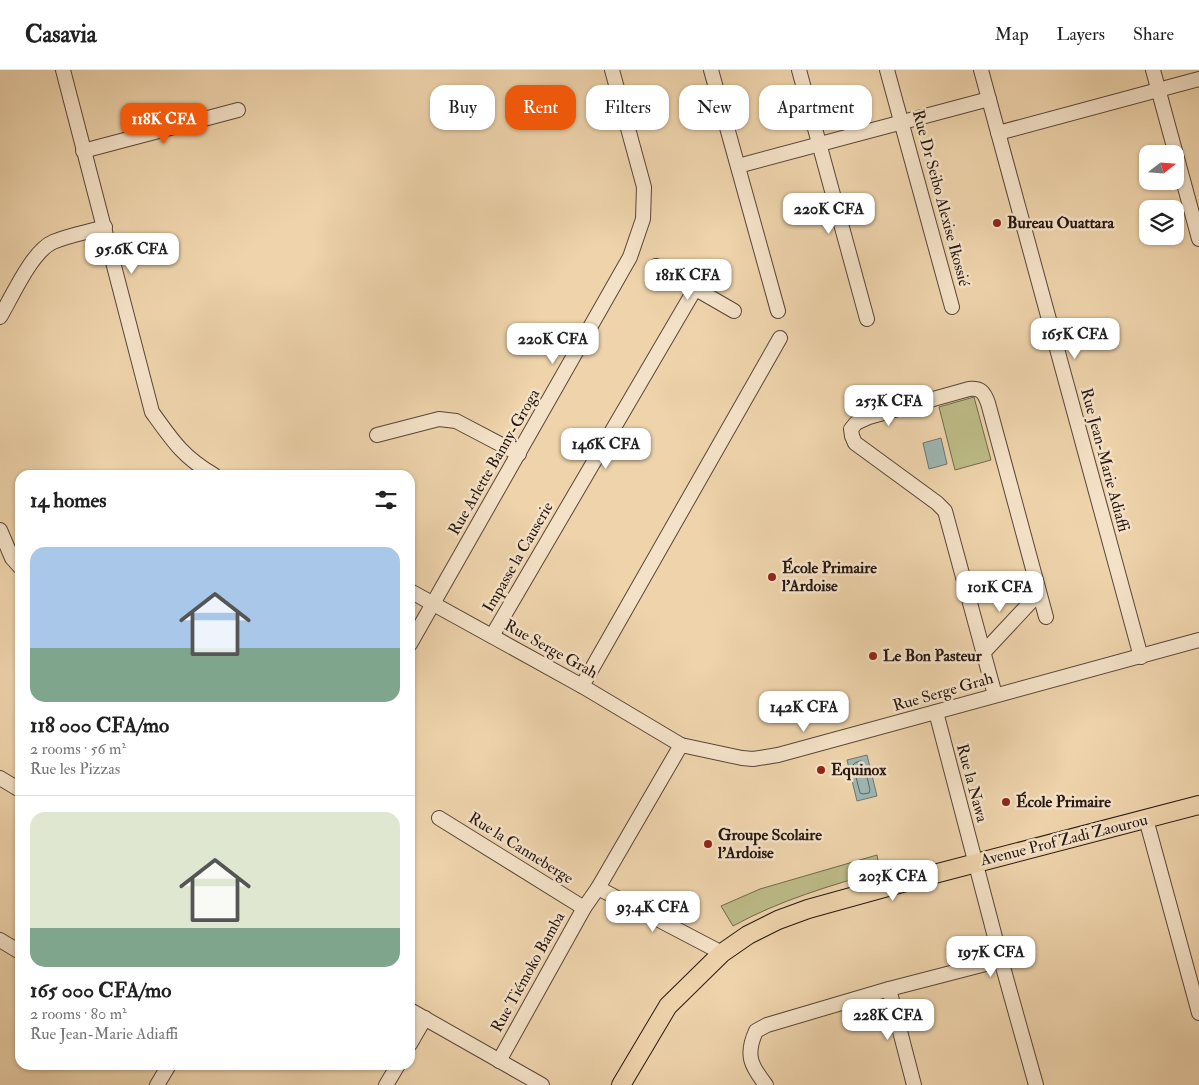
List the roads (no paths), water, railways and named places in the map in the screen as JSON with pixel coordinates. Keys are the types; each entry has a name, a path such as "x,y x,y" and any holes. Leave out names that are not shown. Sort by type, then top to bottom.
{"main road":[{"name":"Avenue Prof Zadi Zaourou","path":"621,1085 668,1006 722,953 748,935 778,920 808,909 975,863 1199,805"}],"street":[{"path":"63,70 152,412 175,445 205,470"},
{"name":"Rue Arlette Banny-Groga","path":"415,635 630,257 643,219 644,187 612,70"},
{"path":"711,70 778,311"},
{"path":"799,70 867,319"},
{"name":"Rue Dr Seibo Alexise Ikossié","path":"887,70 952,307"},
{"name":"Rue Jean-Marie Adiaffi","path":"981,70 1141,657"},
{"path":"1153,70 1199,239"},
{"path":"998,132 1199,79"},
{"path":"738,166 989,99"},
{"path":"83,151 238,110"},
{"path":"0,317 33,260 42,249 52,242 105,227"},
{"path":"656,266 734,311"},
{"name":"Impasse la Causerie","path":"492,636 695,289"},
{"path":"582,686 780,338"},
{"path":"994,695 950,522 945,511 856,443 851,430 856,423 870,417 969,388 982,390 988,403 1046,617"},
{"path":"377,435 439,419 446,419 456,421 519,454"},
{"path":"0,530 15,561"},
{"path":"983,652 1039,593"},
{"name":"Rue Serge Grah","path":"415,594 582,686 681,745 722,755 753,759 778,755 1199,640"},
{"name":"Rue la Nawa","path":"936,712 1036,1085"},
{"name":"Rue Tiémoko Bamba","path":"499,1061 584,908 598,888 681,745"},
{"path":"0,778 15,787"},
{"name":"Rue la Canneberge","path":"439,818 584,908"},
{"path":"1146,819 1199,1013"},
{"path":"598,888 722,953"},
{"path":"0,940 15,949"},
{"path":"766,1085 755,1071 749,1050 756,1031 767,1025 889,989 1001,960"},
{"path":"889,989 914,1085"},
{"path":"415,1013 542,1085"},
{"path":"415,1035 425,1018"},
{"path":"157,1085 166,1070"},
{"path":"386,1085 395,1070"}],"water":[{"path":"941,438 947,464 929,469 923,443"},
{"path":"867,755 877,796 857,801 847,760"}],"place":[{"name":"Bureau Ouattara","path":"997,223"},
{"name":"École Primaire l'Ardoise","path":"772,577"},
{"name":"Le Bon Pasteur","path":"873,656"},
{"name":"Equinox","path":"821,770"},
{"name":"École Primaire","path":"1006,802"},
{"name":"Groupe Scolaire l'Ardoise","path":"708,844"}]}
